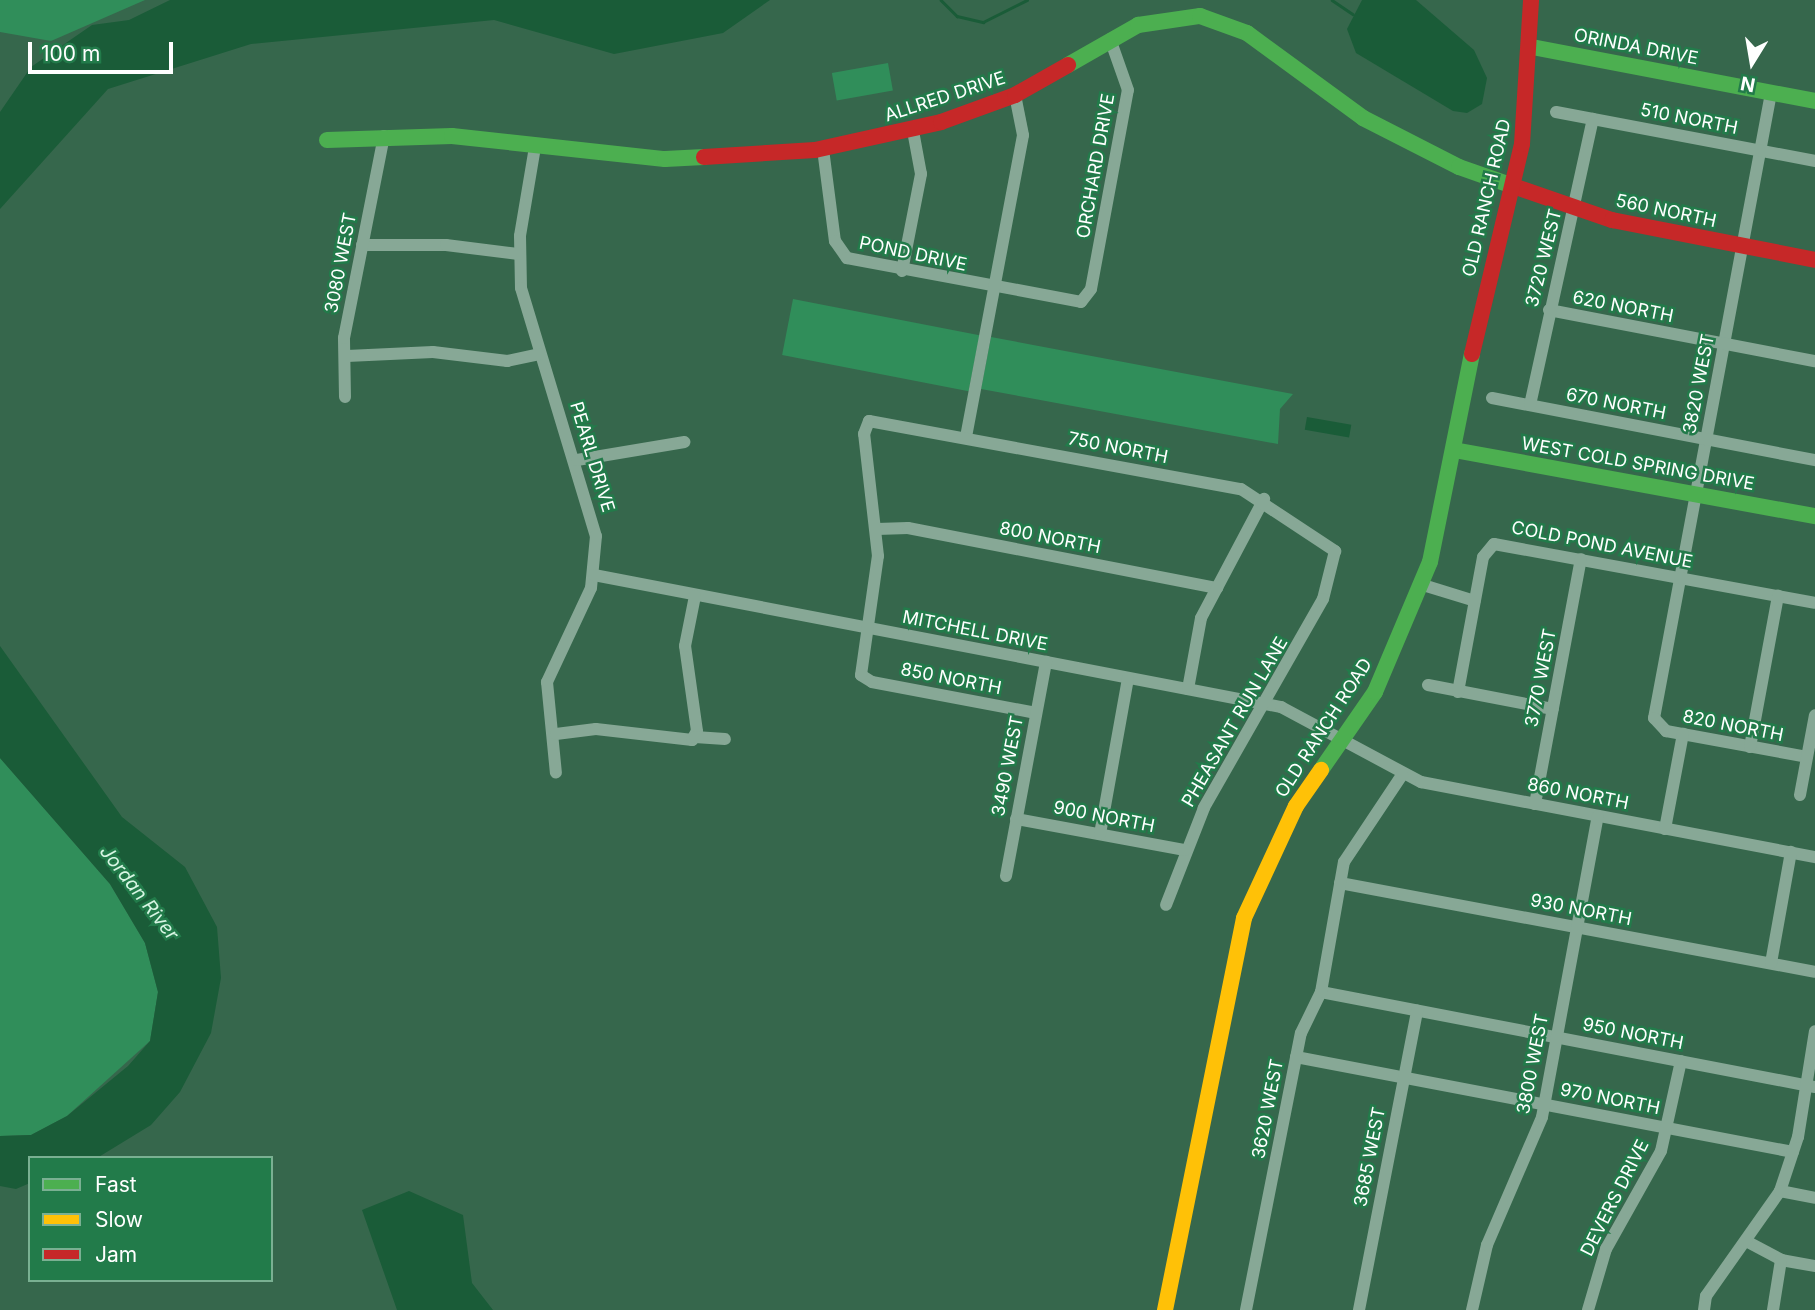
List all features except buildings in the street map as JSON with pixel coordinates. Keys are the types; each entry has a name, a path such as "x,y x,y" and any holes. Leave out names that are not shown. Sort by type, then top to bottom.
{"street":[{"name":"OLD RANCH ROAD","path":"1166,1310 1244,918 1281,832 1375,692 1423,585 1513,187 1532,47 1531,0"},
{"name":"ALLRED DRIVE","path":"327,141 384,136 678,159 823,149 913,131 1015,95 1110,39 1163,18 1224,22 1374,125 1513,187"},
{"name":"ORCHARD DRIVE","path":"1084,300 1128,90 1110,39"},
{"name":"ORINDA DRIVE","path":"1532,47 1815,101"},
{"name":"3820 WEST","path":"1655,723 1771,93"},
{"path":"966,437 1023,135 1015,95"},
{"name":"510 NORTH","path":"1556,112 1815,161"},
{"name":"3720 WEST","path":"1530,405 1592,119"},
{"path":"902,271 921,174 913,131"},
{"name":"3080 WEST","path":"345,397 347,356 344,338 384,136"},
{"name":"PEARL DRIVE","path":"535,147 518,254 539,354 578,460 595,525 594,575 549,672 556,734 556,773"},
{"name":"POND DRIVE","path":"823,149 839,251 852,261 995,288 1084,300"},
{"name":"560 NORTH","path":"1513,187 1574,209 1815,260"},
{"path":"362,245 446,245 518,254"},
{"name":"620 NORTH","path":"1549,310 1815,360"},
{"path":"347,356 433,352 507,361 539,354"},
{"name":"670 NORTH","path":"1492,398 1815,460"},
{"name":"750 NORTH","path":"877,529 864,434 869,421 1229,487 1264,499 1331,545 1337,558"},
{"path":"578,460 684,442"},
{"name":"WEST COLD SPRING DRIVE","path":"1454,450 1815,516"},
{"path":"1188,689 1201,618 1264,499"},
{"name":"800 NORTH","path":"877,529 908,528 1217,588"},
{"path":"865,628 877,529"},
{"name":"COLD POND AVENUE","path":"1458,692 1483,557 1494,544 1815,603"},
{"name":"PHEASANT RUN LANE","path":"1166,905 1185,850 1323,599 1337,558"},
{"name":"3770 WEST","path":"1535,804 1581,559"},
{"name":"MITCHELL DRIVE","path":"594,575 1267,704 1311,719 1343,739"},
{"path":"1423,585 1475,601"},
{"path":"695,596 685,655 695,737"},
{"path":"1750,747 1778,596"},
{"name":"850 NORTH","path":"865,628 861,675 872,682 1036,713"},
{"name":"3490 WEST","path":"1006,876 1046,662"},
{"path":"1100,834 1128,678"},
{"path":"1428,685 1553,709"},
{"path":"1800,795 1815,715"},
{"name":"820 NORTH","path":"1655,723 1683,734 1807,757"},
{"path":"556,734 596,729 684,743 695,737 725,739"},
{"path":"1665,828 1683,734"},
{"name":"860 NORTH","path":"1343,739 1402,775 1535,804 1815,857"},
{"name":"3620 WEST","path":"1246,1310 1296,1057 1321,992 1348,850 1402,775"},
{"name":"3800 WEST","path":"1472,1310 1487,1245 1534,1142 1544,1105 1598,816"},
{"name":"900 NORTH","path":"1016,818 1185,850"},
{"path":"1771,963 1791,852"},
{"name":"930 NORTH","path":"1340,883 1815,972"},
{"name":"950 NORTH","path":"1321,992 1811,1086"},
{"name":"3685 WEST","path":"1359,1310 1417,1011"},
{"path":"1704,1310 1706,1296 1780,1191 1811,1086 1815,1031"},
{"name":"970 NORTH","path":"1296,1057 1793,1152"},
{"name":"DEVERS DRIVE","path":"1588,1310 1606,1249 1655,1165 1668,1128 1681,1061"},
{"path":"1780,1191 1815,1198"},
{"path":"1746,1241 1781,1260 1815,1266"},
{"path":"1773,1310 1781,1260"}],"shaded area":[{"path":"0,0 145,0 51,41 0,32"},
{"path":"888,63 893,91 837,100 832,73"},
{"path":"793,299 980,335 969,391 782,355"},
{"path":"991,337 1293,394 1280,409 1278,444 981,389"},
{"path":"0,758 110,884 145,943 158,992 150,1041 67,1116 31,1135 0,1136"}],"water":[{"path":"170,0 770,0 723,33 614,54 494,20 251,44 108,89 0,209 0,112 31,67 92,25 129,20"},
{"path":"1362,0 1416,0 1474,50 1487,78 1482,104 1467,113 1453,111 1356,53 1347,29"},
{"path":"1307,417 1351,425 1349,438 1305,430"},
{"name":"Jordan River","path":"0,646 122,817 185,867 217,927 221,978 211,1033 180,1092 151,1125 100,1156 28,1156 28,1184 16,1189 0,1186 0,1136 31,1135 67,1116 128,1066 150,1041 158,992 145,943 110,884 0,758"},
{"path":"409,1191 463,1215 472,1283 493,1310 397,1310 362,1210"}],"waterway":[{"path":"941,0 957,16 983,22 1027,0"},
{"path":"1332,0 1353,14"}],"traffic: fast":[{"path":"1068,65 1138,25 1200,16 1247,33 1363,118 1459,167 1516,187"},
{"path":"1532,47 1815,101"},
{"path":"327,140 452,136 665,159 704,157"},
{"path":"1321,770 1375,692 1430,562 1472,354"},
{"path":"1454,450 1815,516"}],"traffic: slow":[{"path":"1165,1310 1244,918 1296,806 1321,770"}],"traffic: jam":[{"path":"1472,354 1522,144 1531,0"},
{"path":"704,157 815,150 941,122 1015,95 1068,65"},
{"path":"1516,187 1612,220 1815,260"}]}
